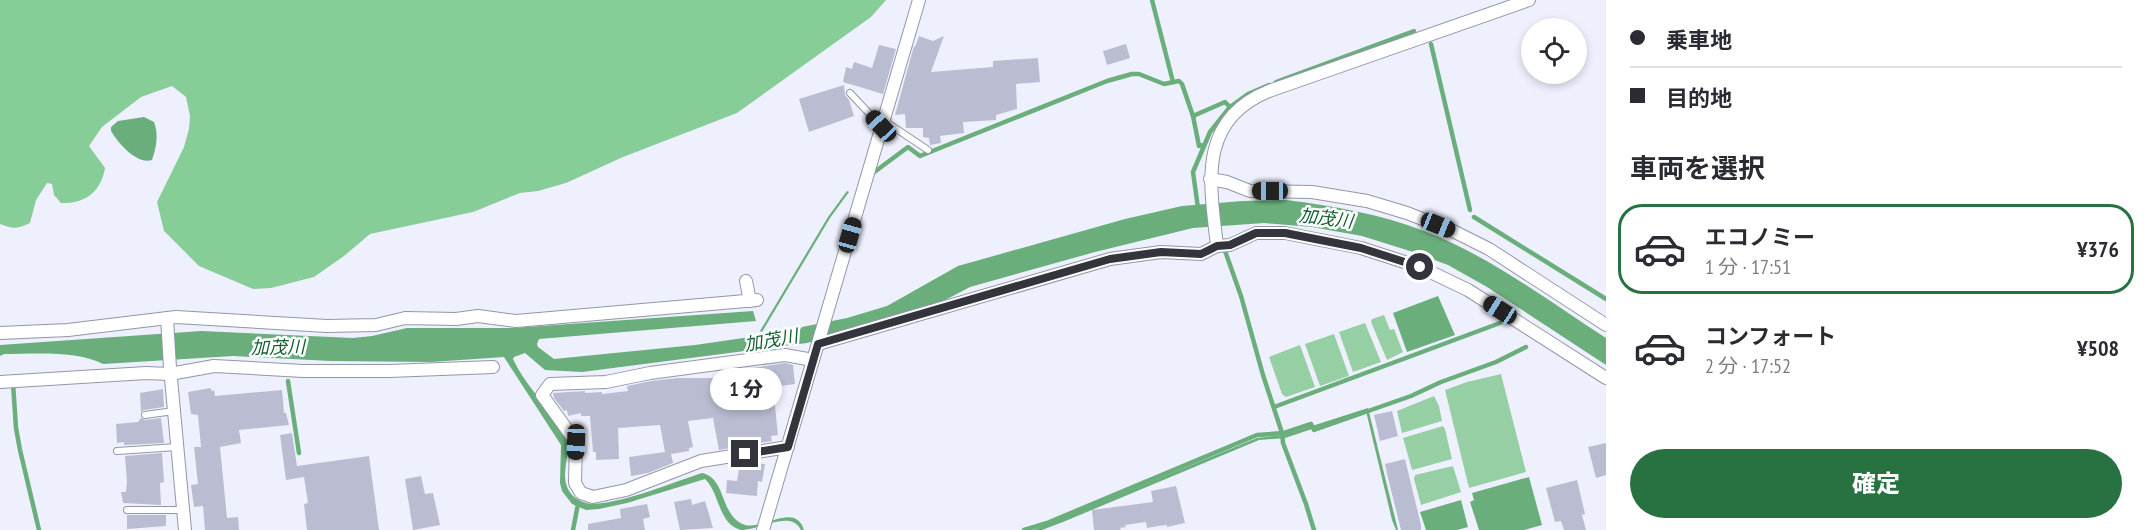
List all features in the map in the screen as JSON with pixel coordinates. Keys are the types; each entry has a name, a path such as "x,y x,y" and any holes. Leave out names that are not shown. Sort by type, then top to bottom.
{"street":[{"path":"764,527 919,0"},
{"path":"1217,246 1210,179 1211,165 1219,135 1228,120 1257,96 1528,0"},
{"path":"1210,179 1227,182 1250,191 1312,192 1367,201 1407,213 1453,231 1489,249 1606,325"},
{"path":"818,344 1110,259 1161,252 1201,254 1217,246 1230,245 1256,233 1285,233 1361,248 1420,267 1468,290 1606,378"},
{"path":"0,333 68,330 167,318 327,327 376,325 405,318 456,319 478,316 516,321 754,300 746,281"},
{"path":"167,318 185,530"},
{"path":"788,447 701,462 626,490 593,497 581,493 575,483 576,442 542,395 550,384 606,382 650,373 785,355 813,360"},
{"path":"0,382 146,373 214,366 303,371 493,367"}],"lane":[{"path":"850,93 882,123 928,150"},
{"path":"145,415 174,411"},
{"path":"117,451 177,447"},
{"path":"127,510 183,510"}],"shaded area":[{"path":"0,0 886,0 871,17 737,113 623,157 566,183 538,191 520,193 473,212 370,234 314,277 271,288 253,289 199,266 164,231 157,202 184,147 190,116 186,97 172,86 141,97 102,127 89,146 105,168 100,184 90,195 70,203 61,203 54,195 52,184 47,183 36,200 30,223 15,228 0,224"},
{"path":"1384,315 1390,330 1394,329 1403,352 1387,360 1371,322 1372,319"},
{"path":"1365,323 1381,362 1353,372 1339,332"},
{"path":"1334,334 1349,376 1320,386 1305,344"},
{"path":"1300,345 1315,387 1286,397 1282,394 1269,357"},
{"path":"1501,374 1526,472 1469,488 1445,390"},
{"path":"1434,396 1442,421 1402,433 1397,411"},
{"path":"1443,426 1452,459 1412,470 1403,438"},
{"path":"1453,466 1461,492 1421,505 1415,475"}],"water":[{"path":"144,117 154,122 157,137 152,160 146,161 128,152 111,131 111,127 118,121"},
{"path":"847,191 849,192 830,218 762,332 760,331 828,217"},
{"name":"加茂川","path":"1286,200 1374,215 1424,231 1472,253 1518,280 1606,338 1606,365 1487,287 1448,265 1362,236 1312,227 1264,223 1193,228 1095,252 970,287 930,308 807,343 582,372 545,370 525,353 514,357 523,376 566,437 568,451 565,477 569,492 576,498 586,503 610,502 702,473 710,476 716,482 731,514 745,525 753,526 786,517 800,522 804,530 790,521 783,521 741,530 733,527 723,515 714,492 705,479 627,503 599,509 586,510 572,504 562,491 560,483 561,445 504,357 431,362 331,361 233,356 103,364 68,355 41,353 0,356 0,345 201,331 353,338 407,328 513,328 753,311 756,321 539,339 537,344 554,359 695,345 799,330 802,327 847,318 887,306 958,266 1125,219 1182,206"},
{"path":"1438,296 1455,335 1407,352 1393,313"},
{"path":"1368,408 1398,530 1392,520 1366,411 1285,438 1259,440 1063,522 1042,530 1033,530 1257,438 1284,435"},
{"path":"1529,477 1542,525 1524,530 1479,530 1470,502 1474,500 1472,493"},
{"path":"1461,500 1468,527 1457,530 1426,530 1420,512"}],"building":[{"path":"919,36 933,41 944,36 931,72 993,67 993,61 1038,58 1040,82 1016,84 1017,109 996,115 996,120 963,122 964,133 940,136 941,143 930,145 929,138 923,137 923,128 906,128 905,114 895,115 914,46"},
{"path":"1126,44 1130,58 1107,65 1103,51"},
{"path":"879,45 896,49 883,94 843,82 846,67 852,69 854,62 872,68"},
{"path":"844,85 845,95 854,116 809,132 799,99"},
{"path":"785,363 793,365 795,384 773,387 778,435 771,436 772,441 719,450 713,418 688,421 693,447 689,448 689,451 671,454 673,463 648,473 631,476 629,457 665,452 660,425 618,428 619,459 596,460 596,452 593,452 590,416 581,416 581,413 568,416 567,410 564,411 553,393 585,391 585,393 602,392 602,394 628,391 627,386 651,381 678,378 719,378 753,373 753,368"},
{"path":"211,388 215,396 282,390 284,413 286,413 289,425 239,430 241,443 220,447 227,518 238,517 239,530 205,530 203,506 194,507 191,485 198,484 194,447 201,447 198,415 191,414 188,392"},
{"path":"163,389 164,407 141,412 140,393"},
{"path":"1392,411 1398,436 1380,441 1374,415"},
{"path":"141,418 145,420 161,418 164,443 124,445 124,442 117,443 116,424 138,422"},
{"path":"292,433 297,466 369,456 379,530 307,530 304,504 308,503 304,477 286,480 280,435"},
{"path":"1606,443 1606,475 1596,478 1588,447"},
{"path":"162,453 164,482 160,483 161,505 123,503 121,492 126,492 127,482 125,456"},
{"path":"1405,459 1421,530 1401,530 1388,478 1385,464"},
{"path":"740,463 765,464 762,482 758,481 757,496 726,493 727,480 737,481"},
{"path":"421,476 425,494 433,493 440,525 413,530 405,479"},
{"path":"1577,480 1585,514 1582,515 1586,530 1564,530 1561,521 1555,522 1546,488"},
{"path":"1176,486 1185,523 1147,528 1146,522 1125,525 1126,527 1120,528 1121,530 1094,530 1092,510 1153,502 1151,491"},
{"path":"691,499 692,505 705,501 713,528 680,530 674,502"},
{"path":"647,504 650,517 643,519 645,530 588,530 588,524 621,518 620,509"},
{"path":"127,515 166,515 166,526 127,529"}],"waterway":[{"path":"1152,0 1173,82"},
{"path":"1276,82 1414,31"},
{"path":"1431,44 1470,210"},
{"path":"873,173 908,147 920,156 1107,81 1132,74 1139,74 1164,84 1179,81 1193,116 1199,146 1204,145"},
{"path":"1198,208 1193,172 1210,132 1230,107 1248,94 1269,85"},
{"path":"1193,116 1225,102 1230,107"},
{"path":"1474,217 1606,299"},
{"path":"1224,248 1241,296 1283,443 1314,530"},
{"path":"1274,407 1500,323"},
{"path":"1024,530 1047,523 1257,435 1284,433 1311,424 1314,430 1411,396 1441,382 1496,362 1526,347"},
{"path":"288,381 299,453"},
{"path":"13,383 16,428 39,530"},
{"path":"573,530 578,504"}],"route":[{"path":"745,454 788,447 818,344 1110,259 1161,252 1201,254 1217,246 1230,245 1256,233 1285,233 1361,248 1420,267"}]}
